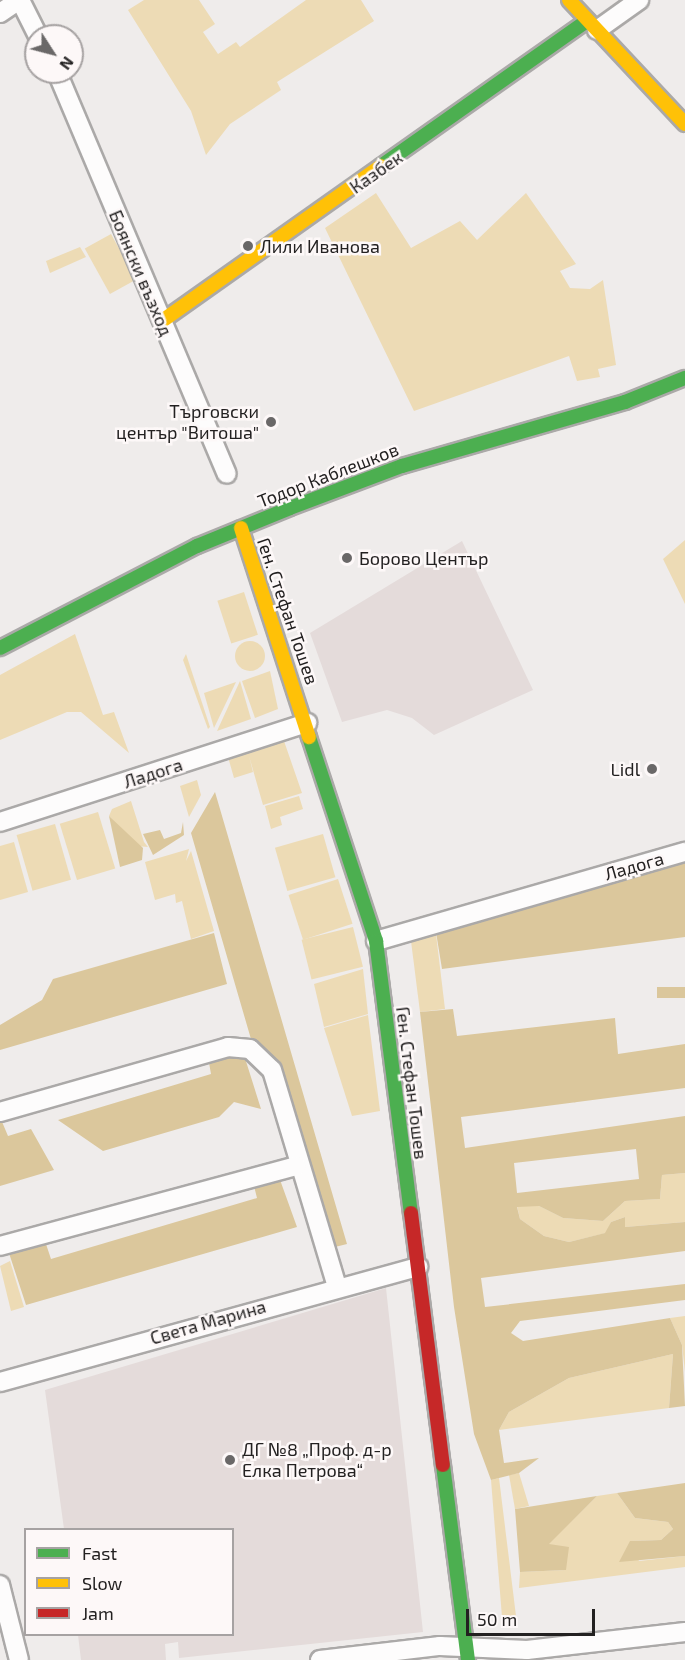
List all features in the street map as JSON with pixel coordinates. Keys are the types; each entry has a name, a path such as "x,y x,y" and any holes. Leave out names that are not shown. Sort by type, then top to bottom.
{"street":[{"path":"0,13 19,0 32,24"},
{"path":"569,0 685,124"},
{"name":"Казбек","path":"162,321 592,25 639,0"},
{"name":"Боянски възход","path":"62,84 227,474"},
{"name":"Тодор Каблешков","path":"0,648 241,528 402,466 625,402 685,378"},
{"name":"Ген. Стефан Тошев","path":"241,528 307,723 376,941 467,1654"},
{"name":"Ладога","path":"0,822 307,723"},
{"name":"Ладога","path":"376,941 685,852"},
{"path":"0,1112 228,1047 250,1049 272,1070 297,1166 337,1286"},
{"path":"0,1246 297,1166"},
{"name":"Света Марина","path":"0,1382 337,1286 418,1267"},
{"path":"0,1586 18,1660"},
{"path":"320,1660 440,1646 467,1654 527,1650 685,1632"}],"shaded area":[{"path":"144,0 199,0 215,24 203,32 218,54 236,42 240,47 306,0 361,0 374,21 277,82 281,90 230,124 206,155 191,111 128,10"},
{"path":"376,193 411,248 460,221 477,240 526,193 576,264 560,271 570,288 590,289 603,280 616,365 598,369 600,377 577,381 569,356 414,411 325,228"},
{"path":"111,234 136,279 110,294 85,249"},
{"path":"80,247 86,257 50,273 46,261"},
{"path":"685,540 685,604 663,559"},
{"path":"462,541 533,690 434,735 412,718 387,710 342,722 310,633"},
{"path":"244,592 258,635 231,643 217,601"},
{"path":"75,634 103,715 114,712 129,753 81,712 67,712 0,740 0,675"},
{"path":"250,641 261,645 265,656 261,667 250,671 239,667 235,656 239,645"},
{"path":"186,654 210,727 208,729 183,660"},
{"path":"270,671 278,709 255,718 242,681"},
{"path":"240,681 251,719 217,731"},
{"path":"236,682 214,728 204,693"},
{"path":"284,741 302,793 263,805 249,756 253,772 234,778 228,757"},
{"path":"197,780 201,795 189,817 180,786"},
{"path":"215,792 347,1244 327,1249 275,1068 253,1046 191,833"},
{"path":"299,796 303,809 280,817 282,825 271,829 265,806"},
{"path":"131,801 144,842 148,847 136,846 109,816 112,809"},
{"path":"98,812 115,868 77,880 60,824"},
{"path":"109,816 143,848 142,860 120,867"},
{"path":"183,822 184,835 153,855 143,834 160,830 164,839 181,833"},
{"path":"55,824 71,880 33,891 17,835"},
{"path":"323,834 335,877 287,891 275,848"},
{"path":"14,842 28,892 0,900 0,846"},
{"path":"189,849 186,861 191,851 214,931 191,939 182,901 176,903 175,894 155,900 145,862"},
{"path":"685,858 685,937 442,969 435,926"},
{"path":"338,879 353,924 303,940 289,895"},
{"path":"435,926 445,1009 420,1012 411,941"},
{"path":"353,927 363,967 311,980 302,940"},
{"path":"214,933 227,984 0,1050 0,1025 42,1000 53,979"},
{"path":"363,969 368,1014 324,1027 314,984"},
{"path":"657,987 685,987 685,998 657,998"},
{"path":"453,1009 457,1036 615,1018 618,1054 685,1044 685,1088 461,1117 465,1148 685,1116 685,1173 662,1175 660,1199 625,1201 603,1221 563,1218 539,1206 517,1207 520,1219 544,1236 569,1242 605,1233 611,1222 625,1217 625,1227 685,1222 685,1251 481,1278 485,1307 685,1284 685,1300 520,1321 511,1333 523,1341 670,1318 682,1345 685,1406 669,1408 673,1354 569,1378 509,1412 499,1430 504,1463 539,1458 519,1473 491,1480 474,1434 454,1307 420,1012","holes":["636,1149 639,1179 517,1193 514,1163"]},
{"path":"368,1015 380,1111 352,1116 324,1028"},
{"path":"244,1055 261,1109 234,1102 219,1117 103,1151 58,1120 211,1074 208,1057"},
{"path":"0,1117 8,1136 31,1129 54,1170 0,1186"},
{"path":"685,1173 685,1222 625,1227 625,1217 611,1222 606,1233 569,1242 544,1236 520,1219 517,1206 539,1206 563,1218 603,1221 625,1201 660,1199 662,1175"},
{"path":"279,1177 297,1227 26,1305 8,1250 45,1241 51,1259 257,1198 253,1182"},
{"path":"10,1261 24,1307 11,1311 0,1266"},
{"name":"ДГ №8 „Проф. д-р Елка Петрова“","path":"386,1288 423,1632 179,1658 178,1642 165,1644 166,1660 81,1660 78,1636 234,1636 234,1528 64,1528 45,1390"},
{"path":"685,1316 685,1372 682,1345 670,1318"},
{"path":"673,1354 669,1408 499,1430 509,1412 569,1378"},
{"path":"519,1473 529,1506 515,1509 509,1475"},
{"path":"499,1478 516,1616 502,1617 491,1480"},
{"path":"685,1483 685,1556 619,1562 630,1541 661,1540 673,1529 668,1522 635,1518 617,1493"},
{"path":"617,1493 635,1518 668,1522 673,1529 661,1540 630,1541 639,1561 685,1556 685,1567 519,1588 520,1572 566,1570 548,1544 597,1496"},
{"path":"597,1496 549,1544 569,1547 566,1570 520,1572 515,1509"}],"traffic: fast":[{"path":"381,166 588,20"},
{"path":"0,648 197,546 290,508 402,466 625,402 685,378"},
{"path":"309,737 376,941 411,1213"},
{"path":"443,1465 468,1660"}],"traffic: slow":[{"path":"569,0 685,124"},
{"path":"162,321 381,166"},
{"path":"241,528 309,737"}],"traffic: jam":[{"path":"411,1213 443,1465"}],"place":[{"name":"Лили Иванова","path":"248,246"},
{"name":"Търговски център \"Витоша\"","path":"271,422"},
{"name":"Борово Център","path":"347,558"},
{"name":"Lidl","path":"652,769"},
{"name":"ДГ №8 „Проф. д-р Елка Петрова“","path":"230,1460"}]}
